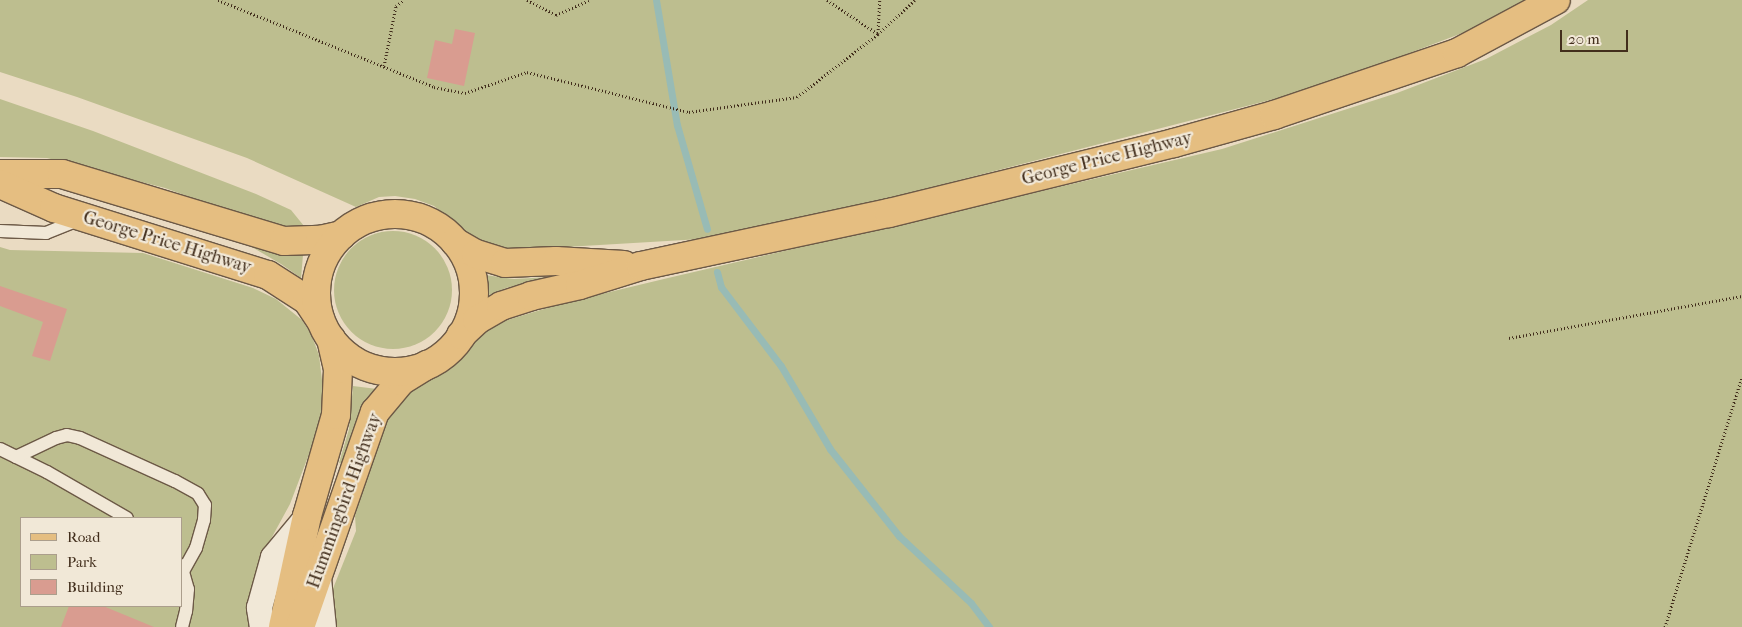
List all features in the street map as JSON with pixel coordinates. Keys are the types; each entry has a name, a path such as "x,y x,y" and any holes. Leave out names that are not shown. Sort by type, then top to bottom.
{"main road":[{"name":"George Price Highway","path":"461,335 477,320 501,306 531,296 580,285 641,266 880,216 1174,143 1274,115 1457,53 1556,0"},
{"name":"George Price Highway","path":"0,174 62,174 284,241 320,240 341,235"},
{"name":"George Price Highway","path":"0,184 54,208 268,275 295,290 307,300 326,329"},
{"path":"404,215 432,224 455,242 468,263 473,288 471,312 461,335 448,351 427,365 401,371 374,369 350,358 326,329 317,307 317,281 325,256 341,235 357,224 375,216 404,215"},
{"name":"George Price Highway","path":"455,242 476,254 506,263 556,261 641,266"},
{"name":"Hummingbird Highway","path":"283,627 307,516 336,415 338,369 326,329"},
{"name":"Hummingbird Highway","path":"300,627 375,412 401,381 427,365"}],"street":[{"path":"262,627 259,607 273,557 307,516"},
{"path":"318,578 323,627"}],"lane":[{"path":"0,231 46,233 84,217"},
{"path":"16,457 67,435 80,438 175,481 198,494 205,505 204,520 196,548 183,568 188,589 182,627"},
{"path":"0,449 47,472 126,517"}],"path":[{"path":"218,0 434,87 465,92 526,72 688,112 797,97 878,34 915,0"},
{"path":"384,66 396,6 404,0"},
{"path":"527,0 556,15 589,0"},
{"path":"827,0 878,34"},
{"path":"878,34 880,0"},
{"path":"1509,338 1742,296"},
{"path":"1665,627 1742,377"}],"green space":[{"path":"0,0 1527,0 1473,29 1320,87 765,229 718,238 515,250 498,249 485,244 467,233 434,206 415,199 395,196 379,197 356,207 247,158 77,97 0,72"},
{"path":"1588,0 1742,0 1742,627 328,627 328,601 356,531 355,516 370,463 387,420 405,397 424,379 441,369 483,331 500,322 564,303 668,278 1222,149 1397,93 1486,59 1551,25"},
{"path":"0,99 93,131 256,194 291,210 304,226 282,226 236,214 165,188 47,158 0,157"},
{"path":"393,231 416,236 435,248 447,267 452,290 447,313 435,332 416,344 393,349 370,344 351,332 339,313 334,290 339,267 351,248 370,236"},
{"path":"250,246 303,255 301,278 281,264"},
{"path":"0,247 10,250 143,253 253,288 276,299 302,320 311,334 319,355 324,397 322,420 290,504 266,548 248,606 249,627 0,627"},
{"path":"485,275 514,279 551,277 506,288 489,295"},
{"path":"353,386 377,389 366,403 352,431 343,464 339,463 349,429"}],"building":[{"path":"455,29 475,33 464,86 427,78 435,40 452,44"},
{"path":"0,286 67,309 50,361 32,356 43,322 0,306"},
{"path":"69,607 105,607 154,627 61,627"}],"waterway":[{"path":"656,0 677,125 707,229"},
{"path":"717,272 721,287 781,366 830,449 899,536 971,603 989,627"}]}
